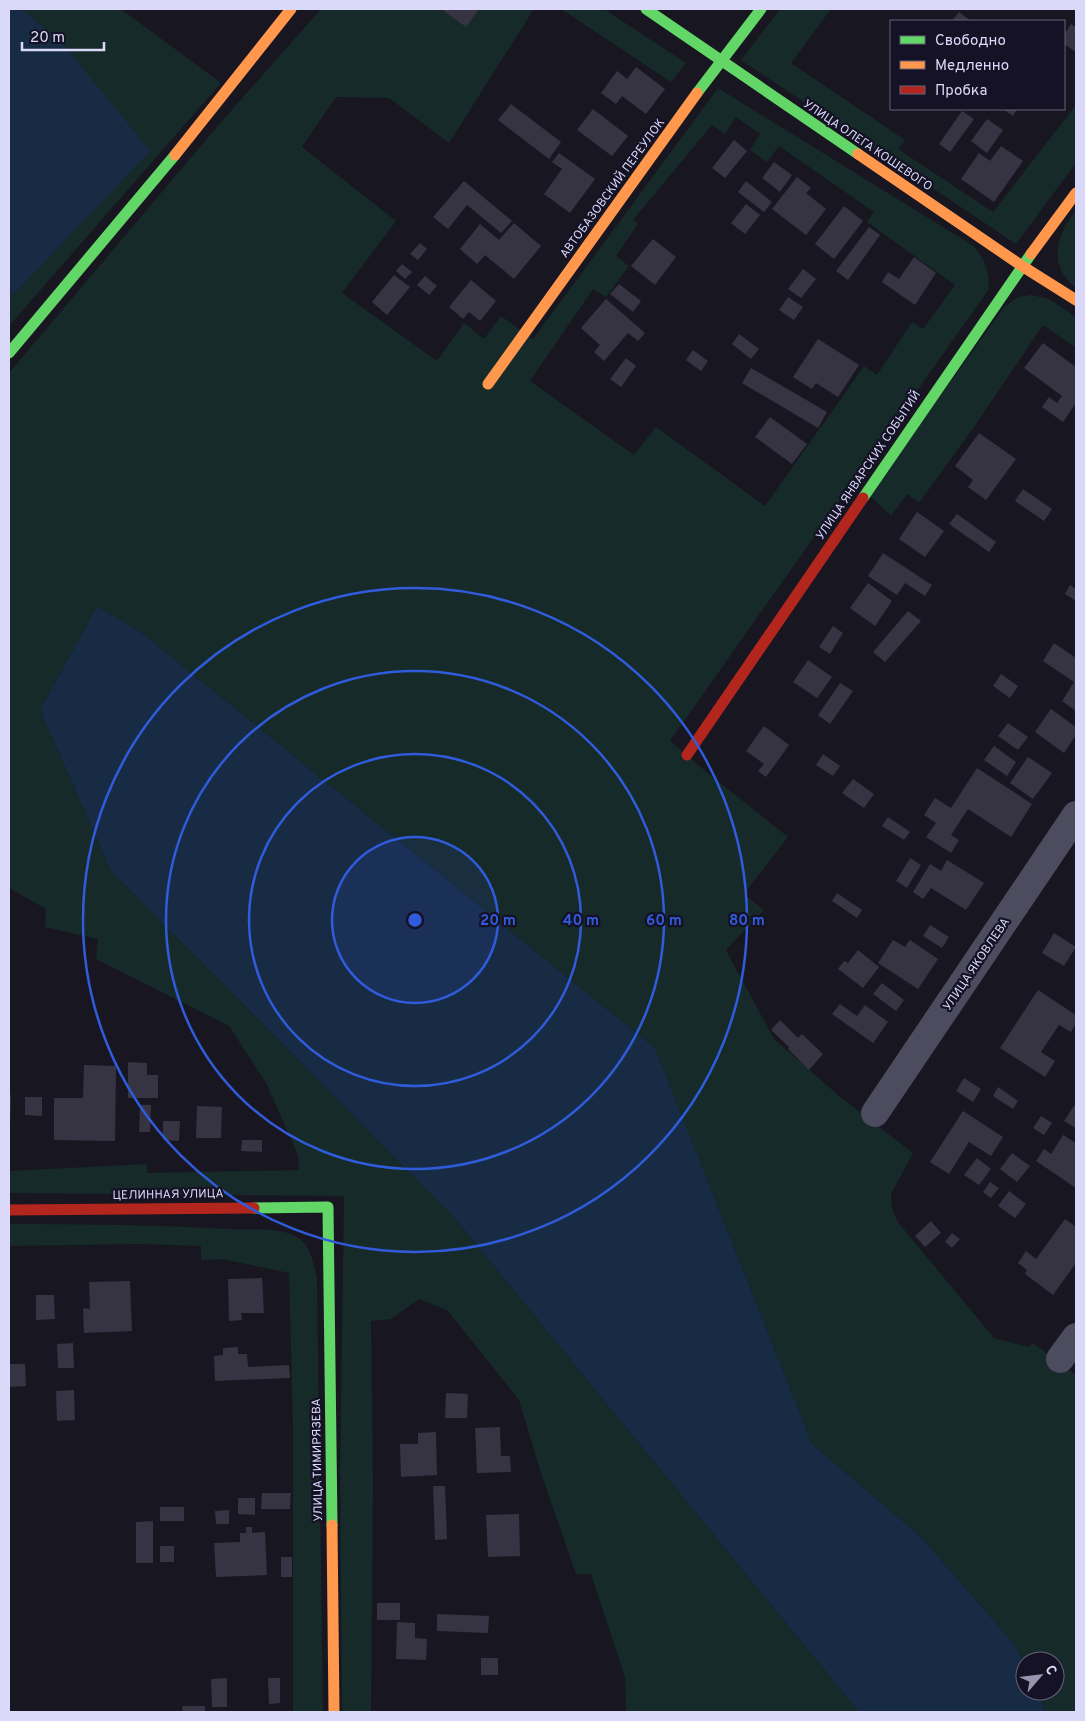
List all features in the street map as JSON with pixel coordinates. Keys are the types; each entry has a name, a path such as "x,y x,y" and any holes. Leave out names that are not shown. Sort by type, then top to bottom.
{"street":[{"path":"9,353 185,143 291,9"},
{"name":"УЛИЦА ОЛЕГА КОШЕВОГО","path":"646,9 1022,266 1076,300"},
{"name":"АВТОБАЗОВСКИЙ ПЕРЕУЛОК","path":"488,384 720,61 761,9"},
{"name":"УЛИЦА ЯНВАРСКИХ СОБЫТИЙ","path":"687,755 1022,266 1076,194"},
{"name":"УЛИЦА ЯКОВЛЕВА","path":"875,1113 1076,815"},
{"name":"ЦЕЛИННАЯ УЛИЦА","path":"9,1210 328,1206"},
{"name":"УЛИЦА ТИМИРЯЗЕВА","path":"328,1206 334,1712"},
{"path":"1060,1359 1076,1337"}],"green space":[{"path":"21,9 121,9 221,83 9,326 9,291 14,294 149,151 59,39"},
{"path":"321,9 534,9 449,143 389,98 336,97 302,147 396,221 342,293 437,361 464,323 484,339 501,316 533,339 718,88 972,245 976,250 983,260 987,271 989,289 670,741 788,837 744,894 764,910 726,950 774,1039 839,1096 913,1153 891,1194 892,1207 897,1221 994,1338 1029,1347 1033,1343 1076,1375 1076,1712 1046,1712 1041,1701 1065,1701 1065,1651 1018,1651 1015,1645 920,1536 812,1444 655,1048 143,634 97,606 40,710 111,871 453,1216 859,1712 626,1712 625,1677 591,1574 576,1574 540,1470 519,1400 447,1310 419,1299 391,1319 371,1321 373,1485 371,1712 342,1712 340,1473 344,1196 9,1193 9,1171 147,1164 147,1173 299,1170 298,1155 266,1083 229,1026 96,959 98,939 45,927 46,909 9,888 9,373 221,122","holes":["736,117 760,134 750,150 767,162 779,146 874,212 867,222 955,285 923,329 912,322 877,375 864,366 765,506 656,427 634,455 530,381 593,289 606,297 629,266 616,256 638,224 633,220 712,125 725,134"]},
{"path":"561,9 604,9 686,63 671,82"},
{"path":"780,9 831,9 791,63 905,140 898,149 993,212 1076,105 1076,163 1016,244 741,60"},
{"path":"1076,210 1076,288 1061,270 1058,250 1063,230"},
{"path":"1031,295 1049,299 1076,317 1076,348 1043,325 974,427 919,503 907,494 891,516 869,495 1005,306 1018,297"},
{"path":"9,1224 120,1225 272,1230 295,1236 308,1249 313,1260 317,1278 323,1712 293,1712 293,1428 289,1273 222,1259 201,1260 201,1246 140,1244 9,1246"}],"water":[{"path":"9,9 21,9 59,39 150,151 14,294 9,291"},
{"path":"97,606 143,634 655,1048 812,1444 920,1536 1015,1645 1018,1651 1015,1651 1015,1701 1041,1701 1046,1712 859,1712 453,1216 111,871 40,710"}],"building":[{"path":"441,9 479,9 466,27"},
{"path":"959,12 970,20 953,20"},
{"path":"1071,24 1076,27 1076,52 1065,45 1065,33"},
{"path":"636,67 665,89 646,114 622,96 616,104 601,93 617,71 627,79"},
{"path":"511,104 561,142 549,159 498,120"},
{"path":"593,109 628,136 612,156 577,130"},
{"path":"1004,110 1016,110 1013,116"},
{"path":"962,111 974,119 950,152 939,144"},
{"path":"987,119 1003,130 987,153 971,141"},
{"path":"734,140 747,151 725,178 712,168"},
{"path":"1001,146 1023,161 994,202 961,179 979,153 990,161"},
{"path":"559,153 595,179 570,213 544,194 562,169 552,162"},
{"path":"774,162 792,175 780,192 762,178"},
{"path":"797,177 811,188 806,193 826,209 806,235 772,209"},
{"path":"464,181 512,221 501,233 467,205 448,229 433,217"},
{"path":"746,181 772,202 764,212 738,192"},
{"path":"746,204 760,215 745,234 731,223"},
{"path":"844,206 863,221 834,259 815,244"},
{"path":"514,223 541,246 514,279 485,255 477,264 460,249 480,224 499,240"},
{"path":"869,227 880,235 848,280 836,271"},
{"path":"653,239 676,257 655,285 631,266"},
{"path":"420,243 427,249 418,260 410,254"},
{"path":"914,257 936,273 915,305 882,282 888,272 899,279"},
{"path":"402,264 412,272 405,279 396,271"},
{"path":"803,269 816,279 801,298 788,289"},
{"path":"394,275 410,287 387,315 372,302"},
{"path":"425,276 437,286 429,295 417,285"},
{"path":"471,280 496,301 480,321 469,312 463,319 449,307"},
{"path":"619,284 641,301 633,312 610,294"},
{"path":"788,297 803,307 794,320 779,310"},
{"path":"606,299 645,333 638,341 628,333 604,361 594,352 600,345 581,328"},
{"path":"739,334 759,349 751,359 732,344"},
{"path":"818,339 859,365 838,397 816,383 812,389 793,377"},
{"path":"1043,343 1076,367 1076,403 1063,422 1042,407 1049,397 1057,403 1062,396 1024,368"},
{"path":"693,350 708,361 701,371 686,360"},
{"path":"626,358 636,366 621,387 610,379"},
{"path":"751,368 827,412 818,428 742,383"},
{"path":"770,417 807,444 792,464 755,437"},
{"path":"979,433 1016,459 986,500 968,487 973,480 955,466"},
{"path":"1023,489 1052,509 1044,521 1015,501"},
{"path":"917,512 944,531 925,557 899,539"},
{"path":"957,514 996,542 989,552 949,524"},
{"path":"883,553 932,585 925,596 905,583 897,595 868,576"},
{"path":"868,583 892,601 875,626 850,608"},
{"path":"1070,585 1076,589 1076,601 1065,594"},
{"path":"908,611 921,621 885,662 873,652"},
{"path":"833,626 843,633 830,654 819,647"},
{"path":"1054,643 1076,658 1076,711 1062,701 1074,682 1043,661"},
{"path":"808,660 832,677 817,698 793,682"},
{"path":"1001,674 1018,686 1010,698 993,686"},
{"path":"840,683 853,691 830,724 818,715"},
{"path":"1051,709 1076,727 1076,735 1064,753 1035,732"},
{"path":"1008,723 1028,737 1018,750 998,736"},
{"path":"764,726 789,745 766,777 758,771 764,764 746,751"},
{"path":"994,746 1016,762 1007,776 984,760"},
{"path":"823,754 840,766 833,776 816,765"},
{"path":"1028,757 1052,773 1033,799 1010,783"},
{"path":"977,768 1032,804 1011,837 968,809 951,835 959,840 951,853 926,837 936,823 924,815 935,798 951,808"},
{"path":"853,779 874,794 864,808 842,793"},
{"path":"888,817 910,832 904,840 882,826"},
{"path":"910,858 921,865 907,888 896,881"},
{"path":"947,860 984,883 966,910 931,888 923,899 913,892 930,864 941,871"},
{"path":"837,893 862,910 857,918 832,901"},
{"path":"930,925 949,937 942,948 923,936"},
{"path":"1054,933 1076,947 1064,966 1042,953"},
{"path":"893,940 905,947 910,940 938,959 918,989 878,963"},
{"path":"858,950 879,967 863,988 838,969 844,961 848,963"},
{"path":"882,983 904,1000 896,1011 873,994"},
{"path":"1038,990 1076,1015 1076,1023 1071,1032 1059,1025 1041,1052 1055,1061 1045,1077 1000,1048"},
{"path":"840,1004 857,1016 865,1005 888,1022 873,1043 832,1014"},
{"path":"780,1020 798,1038 802,1034 823,1054 809,1070 771,1030"},
{"path":"128,1062 147,1063 147,1075 158,1075 158,1098 128,1098"},
{"path":"84,1065 116,1066 115,1141 54,1140 54,1098 83,1098"},
{"path":"964,1078 981,1089 973,1102 956,1091"},
{"path":"998,1087 1018,1101 1013,1109 993,1096"},
{"path":"9,1095 11,1095 10,1126 9,1126"},
{"path":"25,1097 42,1097 42,1116 25,1115"},
{"path":"1076,1103 1076,1125 1075,1128 1064,1121"},
{"path":"140,1105 151,1105 150,1132 139,1132"},
{"path":"197,1106 222,1107 221,1138 196,1138"},
{"path":"963,1111 1003,1137 991,1156 969,1142 949,1174 930,1162"},
{"path":"1041,1116 1052,1123 1044,1135 1033,1128"},
{"path":"163,1121 180,1121 179,1141 163,1140"},
{"path":"1063,1135 1076,1143 1076,1188 1036,1161 1044,1149 1051,1154"},
{"path":"242,1140 262,1140 262,1152 241,1151"},
{"path":"1012,1153 1030,1166 1017,1182 1000,1169"},
{"path":"977,1158 991,1169 979,1185 964,1175"},
{"path":"990,1182 999,1188 991,1198 983,1192"},
{"path":"1009,1191 1026,1204 1015,1218 998,1206"},
{"path":"1065,1219 1076,1227 1076,1263 1053,1295 1025,1274 1027,1270 1018,1263 1026,1251 1036,1259"},
{"path":"931,1221 941,1233 925,1247 915,1236"},
{"path":"952,1233 960,1239 952,1248 945,1242"},
{"path":"262,1278 264,1313 241,1313 242,1320 229,1321 228,1279"},
{"path":"130,1281 132,1331 84,1333 83,1308 90,1309 89,1282"},
{"path":"36,1295 54,1295 55,1319 36,1320"},
{"path":"73,1343 74,1368 58,1368 57,1344"},
{"path":"238,1347 238,1354 247,1354 248,1367 289,1365 290,1378 215,1381 214,1356 223,1355 223,1348"},
{"path":"9,1364 25,1364 26,1386 9,1387"},
{"path":"74,1390 75,1420 57,1421 56,1391"},
{"path":"446,1393 468,1394 467,1418 445,1418"},
{"path":"500,1427 501,1456 510,1456 511,1472 477,1473 475,1428"},
{"path":"436,1432 437,1475 401,1477 400,1444 418,1444 418,1433"},
{"path":"433,1486 445,1486 447,1539 435,1540"},
{"path":"262,1493 291,1493 290,1509 261,1509"},
{"path":"238,1498 255,1498 255,1515 238,1514"},
{"path":"160,1507 184,1507 184,1521 160,1521"},
{"path":"229,1510 229,1524 216,1524 215,1511"},
{"path":"519,1514 520,1556 488,1557 486,1515"},
{"path":"153,1521 153,1563 136,1563 136,1522"},
{"path":"246,1527 252,1527 252,1533 265,1532 267,1575 216,1577 214,1543 240,1542 240,1533 246,1533"},
{"path":"160,1546 174,1546 174,1562 160,1562"},
{"path":"281,1557 292,1557 292,1577 281,1577"},
{"path":"377,1603 400,1603 400,1620 377,1620"},
{"path":"437,1614 489,1616 488,1633 437,1631"},
{"path":"397,1622 415,1623 415,1638 427,1639 426,1660 396,1659"},
{"path":"481,1658 498,1658 498,1675 481,1675"},
{"path":"227,1678 227,1707 212,1707 211,1679"},
{"path":"268,1678 280,1678 280,1703 269,1704"},
{"path":"182,1706 205,1706 205,1712 183,1712"}],"traffic: fast":[{"path":"646,9 858,154"},
{"path":"697,93 761,9"},
{"path":"9,353 175,155"},
{"path":"863,498 1031,254"},
{"path":"254,1208 328,1207 332,1525"}],"traffic: slow":[{"path":"175,155 291,9"},
{"path":"488,384 697,93"},
{"path":"858,154 1022,266 1076,300"},
{"path":"1031,254 1076,193"},
{"path":"332,1525 334,1712"}],"traffic: jam":[{"path":"687,755 863,498"},
{"path":"9,1210 254,1208"}]}
